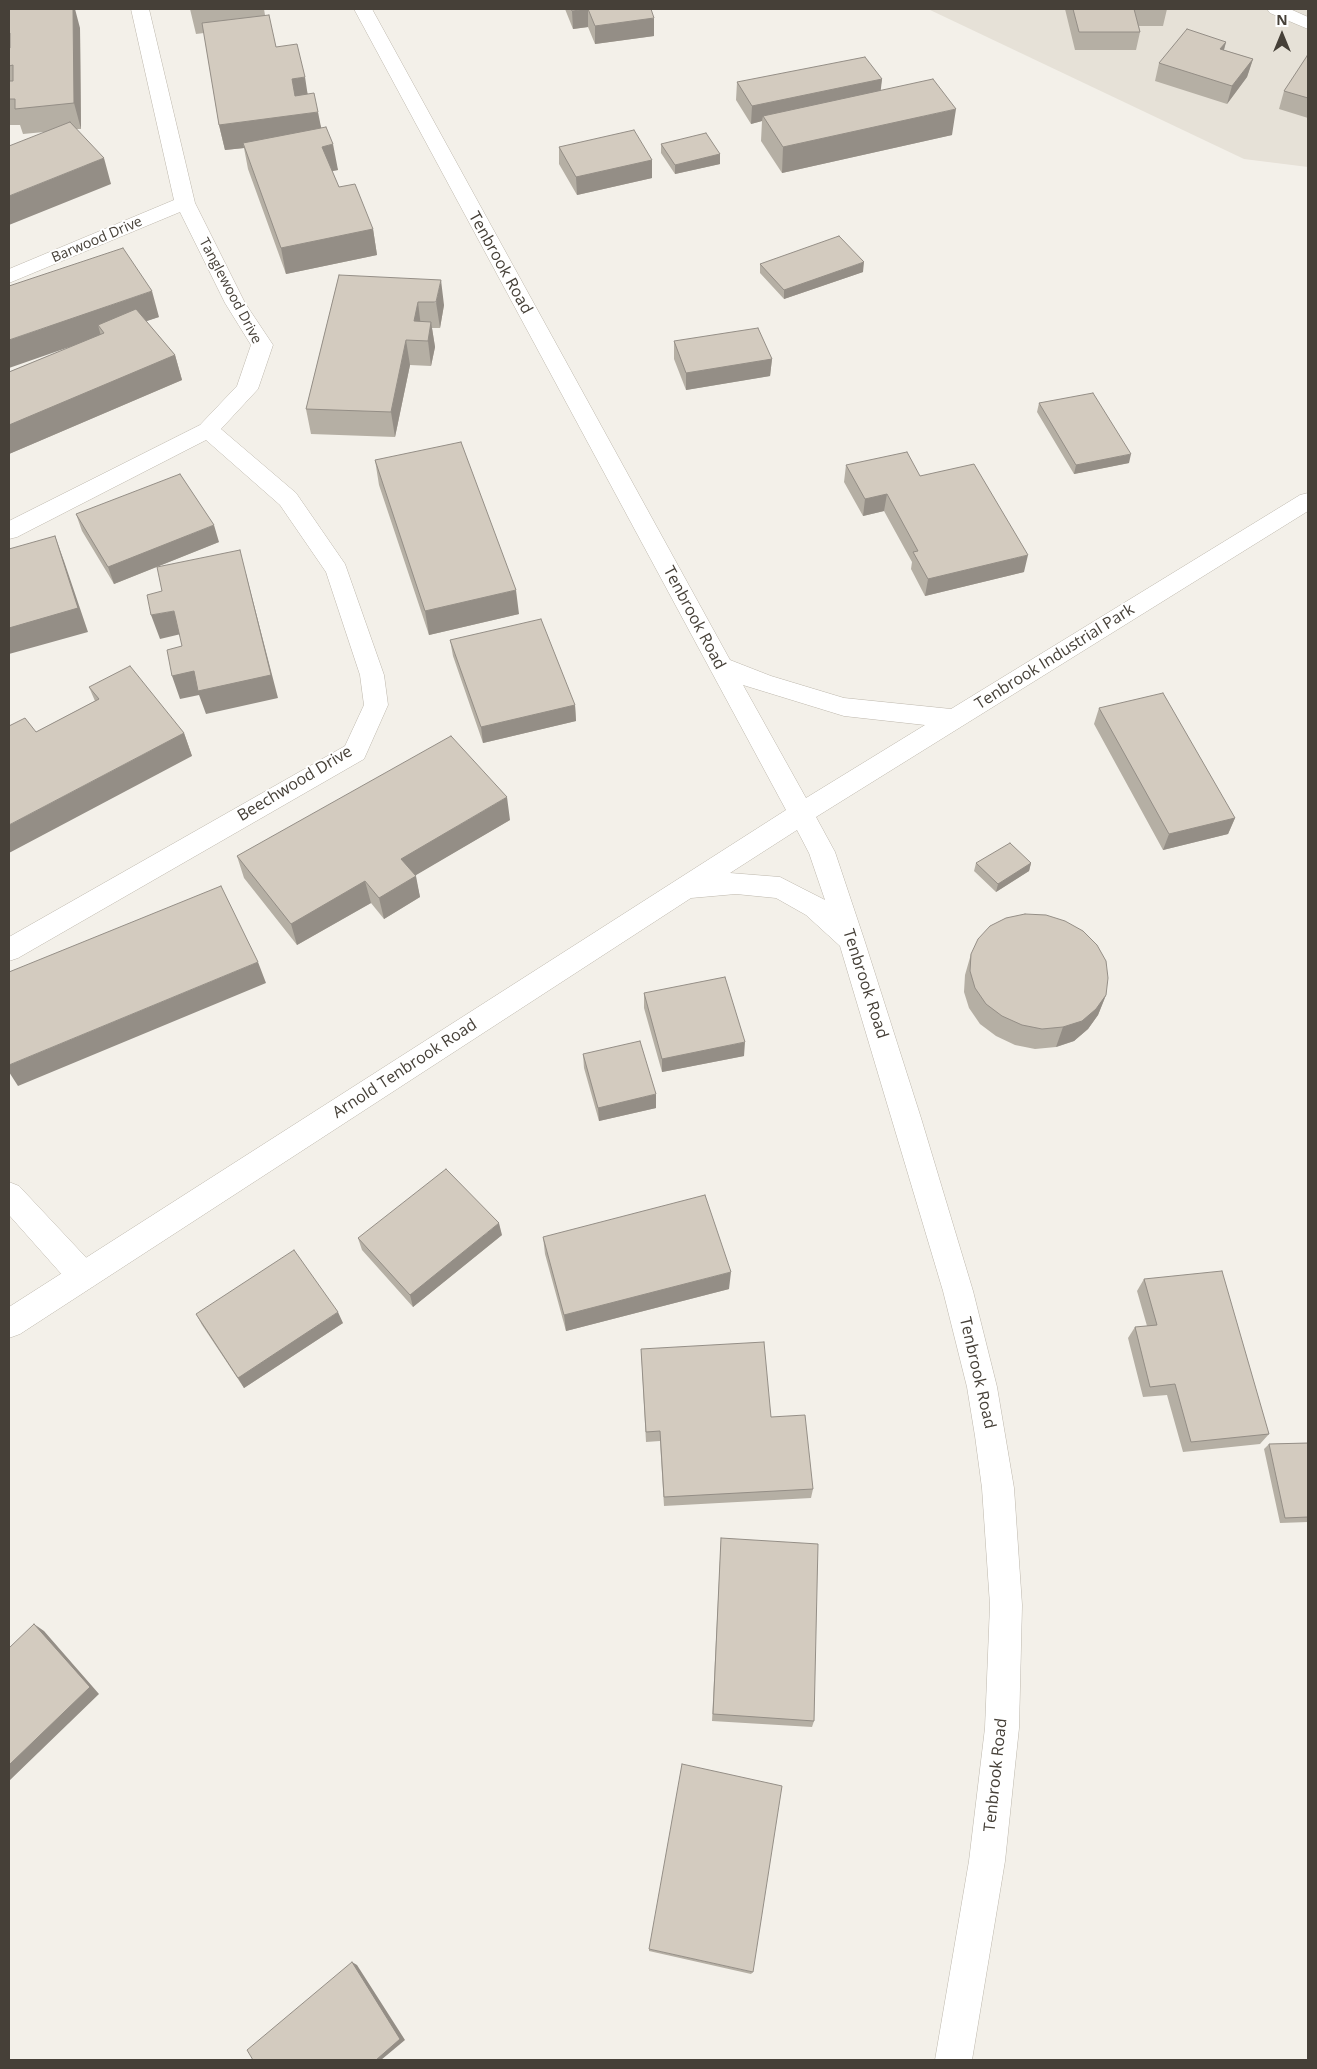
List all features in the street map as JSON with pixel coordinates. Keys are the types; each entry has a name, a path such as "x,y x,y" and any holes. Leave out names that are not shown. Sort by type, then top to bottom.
{"street":[{"name":"Tanglewood Drive","path":"9,531 208,430 246,389 262,345 235,303 185,203 140,9"},
{"name":"Tenbrook Road","path":"363,9 822,852 851,939 958,1292 982,1386 998,1488 1006,1605 1002,1728 987,1861 954,2060"},
{"path":"1276,9 1308,24"},
{"name":"Barwood Drive","path":"9,277 185,203"},
{"name":"Beechwood Drive","path":"9,950 355,752 376,705 372,675 337,570 288,498 208,430"},
{"name":"Tenbrook Industrial Park","path":"801,814 1308,501"},
{"path":"720,666 844,707 954,719"},
{"name":"Arnold Tenbrook Road","path":"9,1324 801,814"},
{"path":"686,888 736,883 780,888 815,906 851,939"},
{"path":"9,1195 83,1276"}],"shaded area":[{"path":"928,9 1308,9 1308,167 1244,159"}],"building":[{"path":"9,9 73,9 74,103 15,109 15,99 9,99 9,81 13,81 13,65 9,66"},
{"path":"571,9 588,9 572,11"},
{"path":"588,9 651,9 654,18 595,26"},
{"path":"1073,9 1134,9 1140,32 1079,32"},
{"path":"269,15 276,47 297,44 305,77 292,79 295,96 314,93 318,112 219,125 202,23"},
{"path":"1187,29 1226,42 1220,49 1253,59 1232,86 1159,63"},
{"path":"865,57 882,79 752,106 737,82"},
{"path":"1308,57 1308,98 1284,91"},
{"path":"933,79 956,109 783,147 763,116"},
{"path":"70,122 104,158 9,196 9,146"},
{"path":"326,127 333,144 322,147 339,187 355,184 373,229 281,248 243,143"},
{"path":"634,130 652,160 576,177 559,147"},
{"path":"706,133 720,154 675,165 661,144"},
{"path":"839,236 864,262 784,290 760,264"},
{"path":"123,248 152,291 9,340 9,286"},
{"path":"339,275 441,280 436,302 418,302 414,321 431,322 428,341 406,340 391,412 306,409"},
{"path":"136,309 175,355 9,425 9,372 104,333 98,325"},
{"path":"758,328 772,359 686,373 674,341"},
{"path":"1093,393 1131,454 1076,465 1039,403"},
{"path":"461,442 516,590 425,611 375,460"},
{"path":"907,452 920,476 974,464 1028,555 928,579 913,552 918,551 887,494 865,499 846,465"},
{"path":"180,474 214,525 108,567 76,514"},
{"path":"55,536 78,608 9,628 9,549"},
{"path":"240,550 271,675 198,691 194,671 172,676 167,650 182,646 174,611 151,615 147,595 162,591 157,567"},
{"path":"541,619 575,705 481,727 450,640"},
{"path":"130,666 184,733 9,825 9,726 25,718 36,732 99,699 89,687"},
{"path":"1163,693 1235,818 1169,834 1099,708"},
{"path":"451,736 507,797 401,859 416,876 379,898 365,881 291,924 237,856"},
{"path":"1010,843 1031,863 998,884 976,863"},
{"path":"221,886 258,962 9,1065 9,972"},
{"path":"1025,914 1046,915 1065,921 1083,931 1097,945 1106,961 1108,978 1106,995 1096,1009 1082,1021 1063,1027 1042,1029 1022,1025 1002,1016 986,1004 975,988 970,971 971,954 978,939 990,926 1006,918"},
{"path":"725,977 745,1042 662,1059 644,993"},
{"path":"640,1041 656,1094 598,1108 583,1054"},
{"path":"446,1169 499,1223 410,1295 358,1238"},
{"path":"705,1195 731,1272 564,1315 543,1237"},
{"path":"294,1250 338,1312 238,1378 196,1314"},
{"path":"1222,1271 1269,1434 1191,1442 1175,1384 1150,1387 1135,1327 1157,1325 1144,1279"},
{"path":"764,1342 771,1417 805,1415 813,1489 664,1497 660,1431 646,1432 641,1349"},
{"path":"1308,1443 1308,1517 1285,1518 1269,1444"},
{"path":"721,1538 818,1544 814,1721 713,1714"},
{"path":"34,1624 90,1687 9,1765 9,1648"},
{"path":"682,1764 782,1786 753,1972 649,1949"},
{"path":"352,1962 400,2039 376,2060 253,2060 247,2050"}]}
